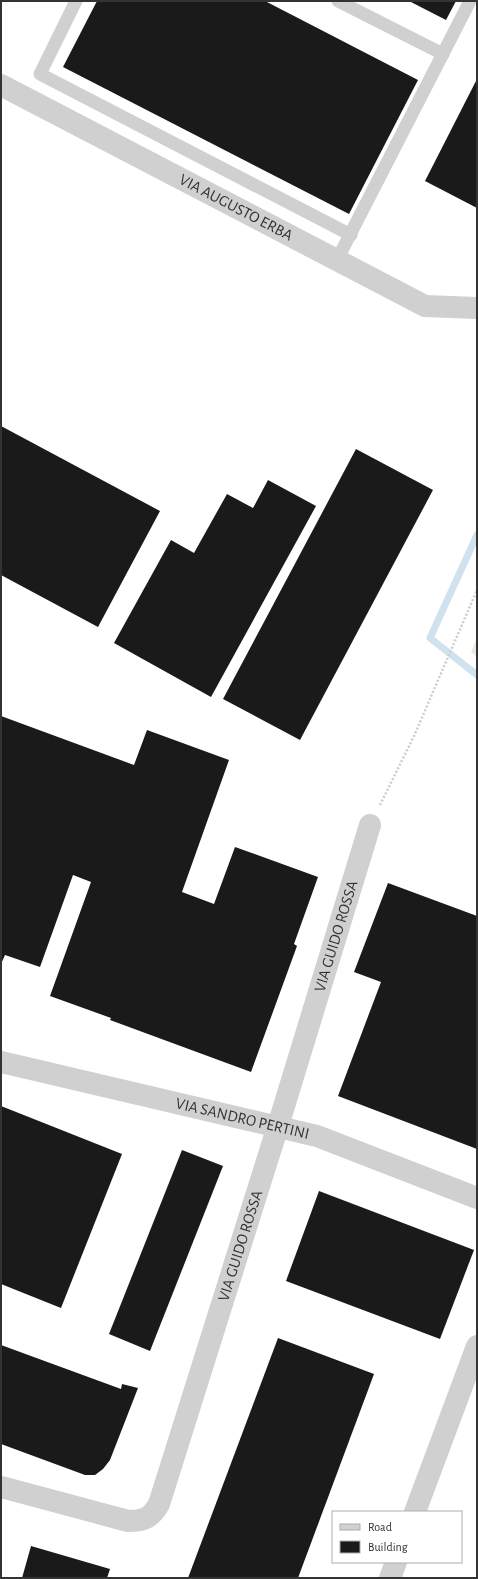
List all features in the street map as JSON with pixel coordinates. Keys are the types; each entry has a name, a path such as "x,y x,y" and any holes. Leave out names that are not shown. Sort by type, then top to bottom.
{"street":[{"name":"VIA AUGUSTO ERBA","path":"1,85 425,306 477,308"},
{"name":"VIA GUIDO ROSSA","path":"1,1487 128,1520 142,1520 152,1515 159,1504 278,1126 370,826"},
{"name":"VIA SANDRO PERTINI","path":"1,1062 317,1136 477,1198"},
{"path":"415,1511 477,1346"},
{"path":"390,1578 396,1563"}],"lane":[{"path":"76,1 40,74 351,235"},
{"path":"338,1 443,54"},
{"path":"337,260 470,1"}],"path":[{"path":"370,826 414,736 477,590"}],"shaded area":[{"path":"477,638 477,657 471,652"}],"building":[{"path":"97,1 265,1 418,80 349,214 63,67"},
{"path":"409,1 456,1 446,20"},
{"path":"477,79 477,208 425,181"},
{"path":"1,426 160,511 98,627 1,575"},
{"path":"356,449 433,490 300,740 223,699"},
{"path":"268,480 316,506 211,697 114,643 171,540 194,553 227,494 253,508"},
{"path":"1,716 134,765 147,730 229,760 182,892 214,904 235,847 318,877 294,944 297,946 251,1072 110,1020 111,1018 50,996 91,882 73,875 40,967 5,955 1,964"},
{"path":"388,883 477,916 477,1149 338,1096 381,982 354,972"},
{"path":"1,1106 122,1154 61,1308 1,1284"},
{"path":"182,1150 223,1166 150,1351 109,1334"},
{"path":"319,1191 474,1250 440,1339 286,1281"},
{"path":"278,1338 374,1374 298,1578 188,1578"},
{"path":"1,1345 121,1389 122,1384 138,1388 110,1460 103,1469 95,1475 85,1475 1,1444"},
{"path":"31,1546 110,1569 107,1578 22,1578"}],"waterway":[{"path":"477,535 430,638 477,675"}]}
